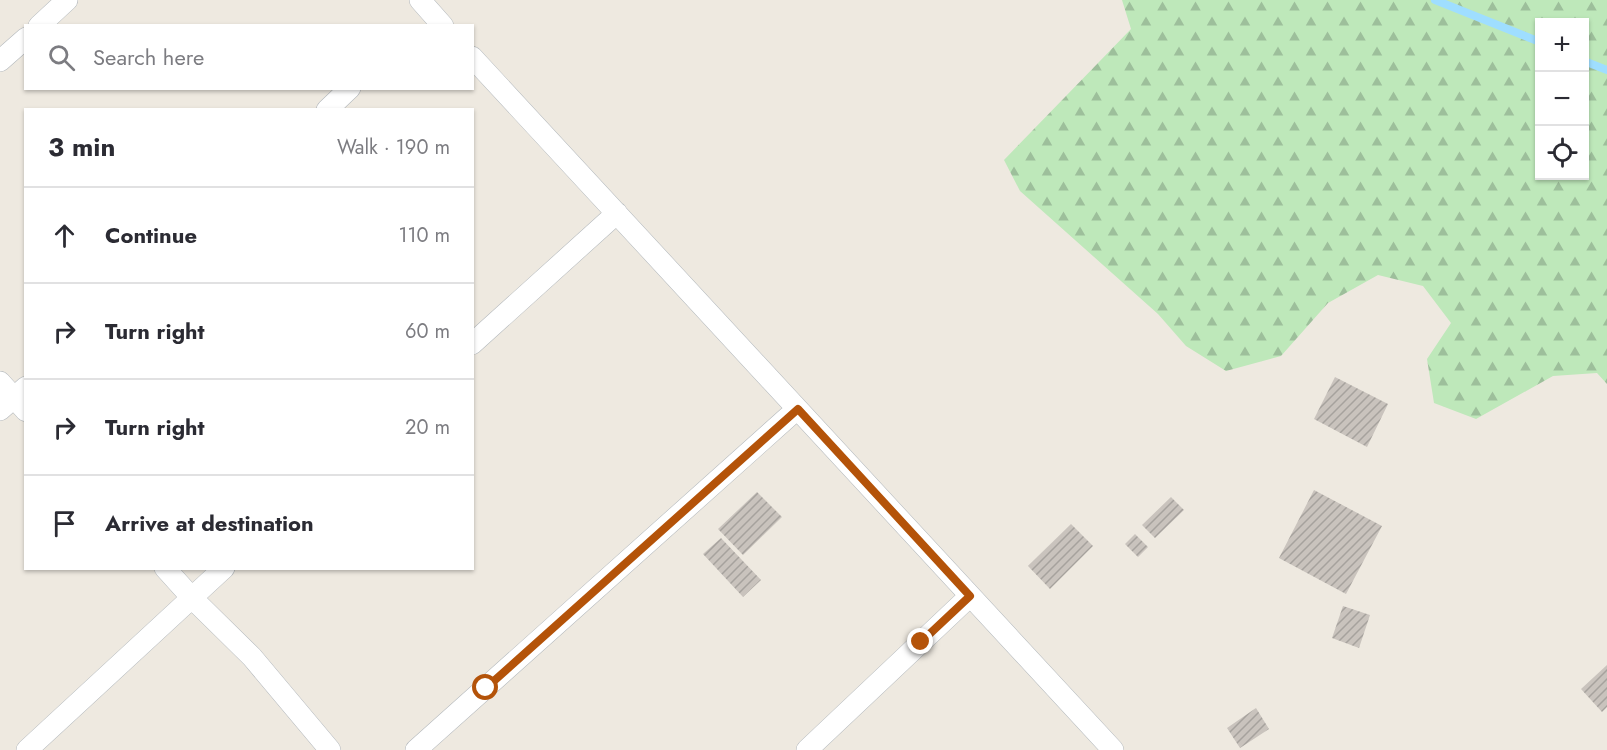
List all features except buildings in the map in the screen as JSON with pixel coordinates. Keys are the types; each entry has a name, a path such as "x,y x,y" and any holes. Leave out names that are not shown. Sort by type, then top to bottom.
{"street":[{"path":"41,24 67,0"},
{"path":"0,61 24,40"},
{"path":"474,59 1113,750"},
{"path":"329,108 348,90"},
{"path":"474,342 616,213"},
{"path":"417,750 798,409"},
{"path":"167,570 252,657 330,750"},
{"path":"27,750 222,570"},
{"path":"807,750 970,596"}],"green space":[{"path":"1122,0 1607,0 1607,384 1597,373 1553,376 1476,419 1434,403 1427,359 1451,323 1423,286 1378,275 1328,303 1281,356 1226,371 1186,346 1158,314 1020,191 1004,160 1131,29"}],"waterway":[{"path":"1435,0 1535,40"},
{"path":"1589,63 1607,70"}],"route":[{"path":"486,688 798,409 970,596 921,642"}]}
